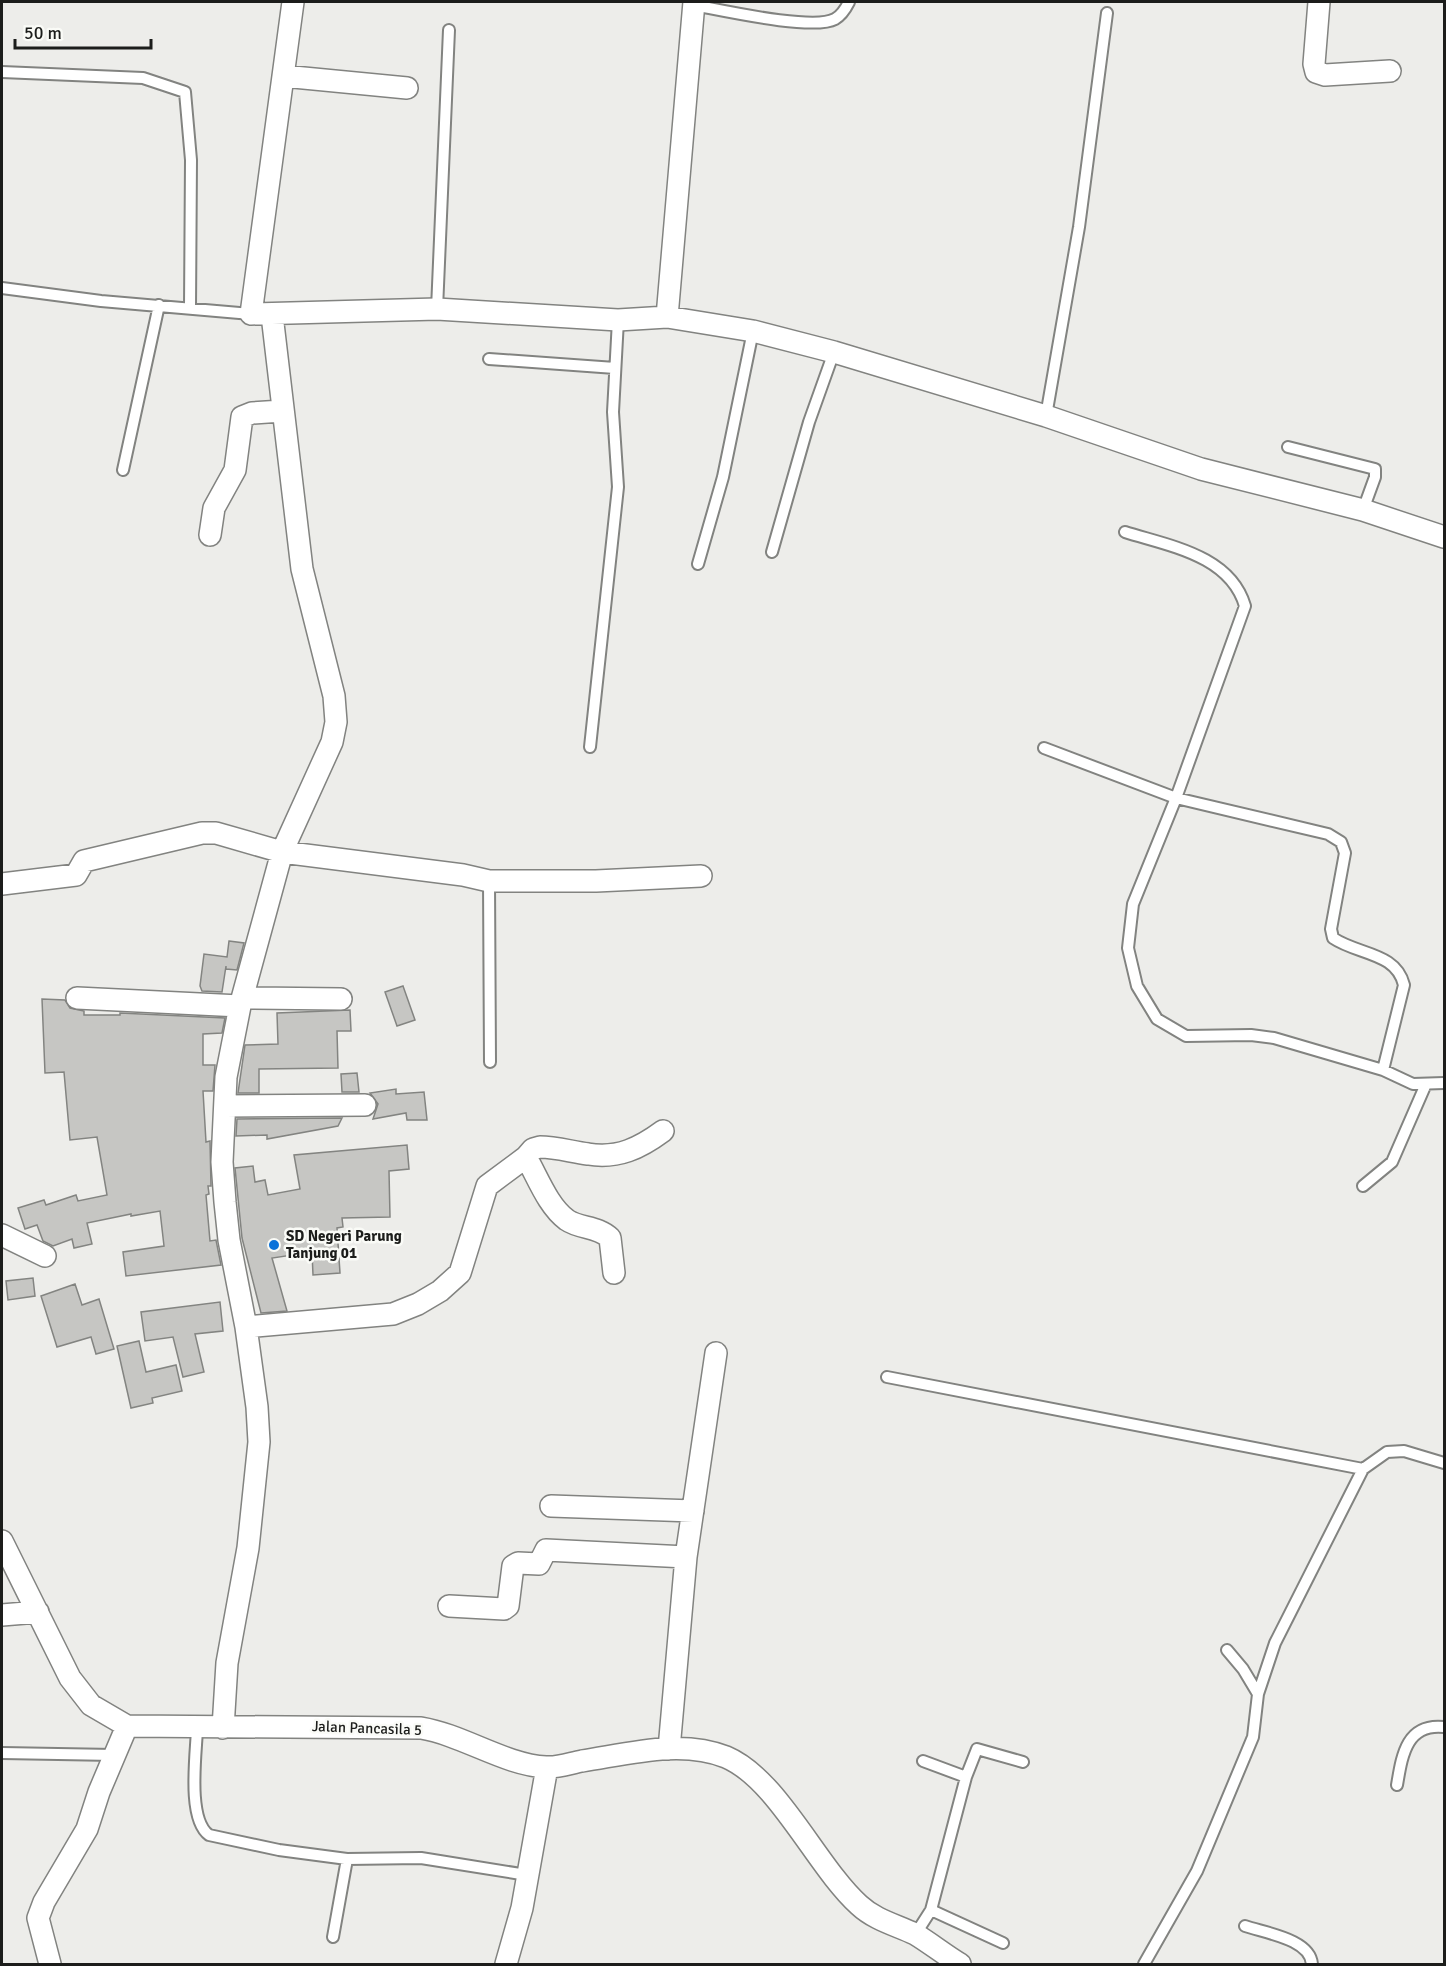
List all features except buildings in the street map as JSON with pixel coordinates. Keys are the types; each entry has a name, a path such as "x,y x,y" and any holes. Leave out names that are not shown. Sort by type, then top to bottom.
{"street":[{"path":"224,1728 227,1663 248,1548 259,1442 257,1407 246,1327 229,1240 225,1202 222,1162 226,1077 242,1002 282,852 332,742 336,722 334,696 302,569 282,411 262,314 283,76 293,2"},
{"path":"1319,2 1314,64 1316,72 1324,75 1390,71"},
{"path":"667,317 693,3"},
{"path":"283,76 407,88"},
{"path":"262,314 436,309 618,320 667,317 753,331 834,352 1046,416 1201,469 1363,510 1444,537"},
{"path":"210,535 214,508 235,470 242,417 252,413 282,411"},
{"path":"2,884 76,875 84,861 202,832 216,833 282,852 463,875 489,881 596,881 701,876"},
{"path":"77,998 242,1002 341,999"},
{"path":"225,1106 364,1105"},
{"path":"246,1327 393,1314 433,1295 460,1273 487,1186 526,1157 533,1149 540,1147 591,1155 619,1154 640,1147 663,1131"},
{"path":"526,1157 552,1204 568,1220 599,1231 610,1239 614,1273"},
{"path":"2,1235 25,1244 45,1256"},
{"path":"669,1749 686,1557 716,1353"},
{"path":"551,1506 693,1511"},
{"name":"Jalan Pancasila 5","path":"2,1541 70,1678 84,1696 104,1715 127,1726 197,1729 421,1728 443,1732 517,1760 547,1767 669,1749 709,1752 728,1758 764,1785 815,1853 859,1905 883,1921 915,1935 960,1965"},
{"path":"449,1606 504,1609 508,1606 513,1566 518,1563 539,1564 546,1550 686,1557"},
{"path":"2,1615 38,1612"},
{"path":"50,1965 38,1918 44,1902 87,1829 127,1726"},
{"path":"506,1965 515,1938 547,1767"}],"lane":[{"path":"693,3 812,23 834,20 844,12 849,2"},
{"path":"1046,416 1079,227 1107,13"},
{"path":"436,309 449,30"},
{"path":"2,72 144,78 185,92 191,160 190,308"},
{"path":"2,288 100,301 262,314"},
{"path":"123,470 159,305"},
{"path":"590,747 617,505 613,412 618,320"},
{"path":"698,564 723,477 753,331"},
{"path":"772,552 809,422 834,352"},
{"path":"489,359 615,368"},
{"path":"1288,447 1375,469 1376,477 1363,510"},
{"path":"1125,532 1206,559 1227,575 1240,590 1245,606 1176,798 1133,904 1129,925 1130,964 1137,986 1158,1019 1186,1036 1251,1035 1274,1038 1383,1070 1413,1084 1444,1083"},
{"path":"1044,748 1176,798 1328,834 1344,846 1343,866 1331,929 1333,938 1342,945 1393,963 1402,974 1404,985 1383,1070"},
{"path":"489,881 490,1062"},
{"path":"1363,1186 1392,1162 1426,1084"},
{"path":"887,1377 1363,1468"},
{"path":"1144,1965 1197,1871 1252,1737 1258,1694 1275,1643 1363,1468 1387,1452 1404,1451 1444,1463"},
{"path":"1227,1650 1244,1669 1258,1694"},
{"path":"1397,1785 1403,1749 1413,1734 1426,1729 1444,1727"},
{"path":"197,1729 196,1801 202,1830 209,1836 347,1859 421,1858 527,1875"},
{"path":"915,1935 931,1910 966,1777 977,1749 1023,1762"},
{"path":"2,1753 114,1755"},
{"path":"923,1761 966,1777"},
{"path":"333,1937 347,1859"},
{"path":"931,1910 1003,1943"},
{"path":"1245,1926 1298,1944 1306,1949 1312,1965"}],"place":[{"name":"SD Negeri Parung Tanjung 01","path":"274,1245"}]}
